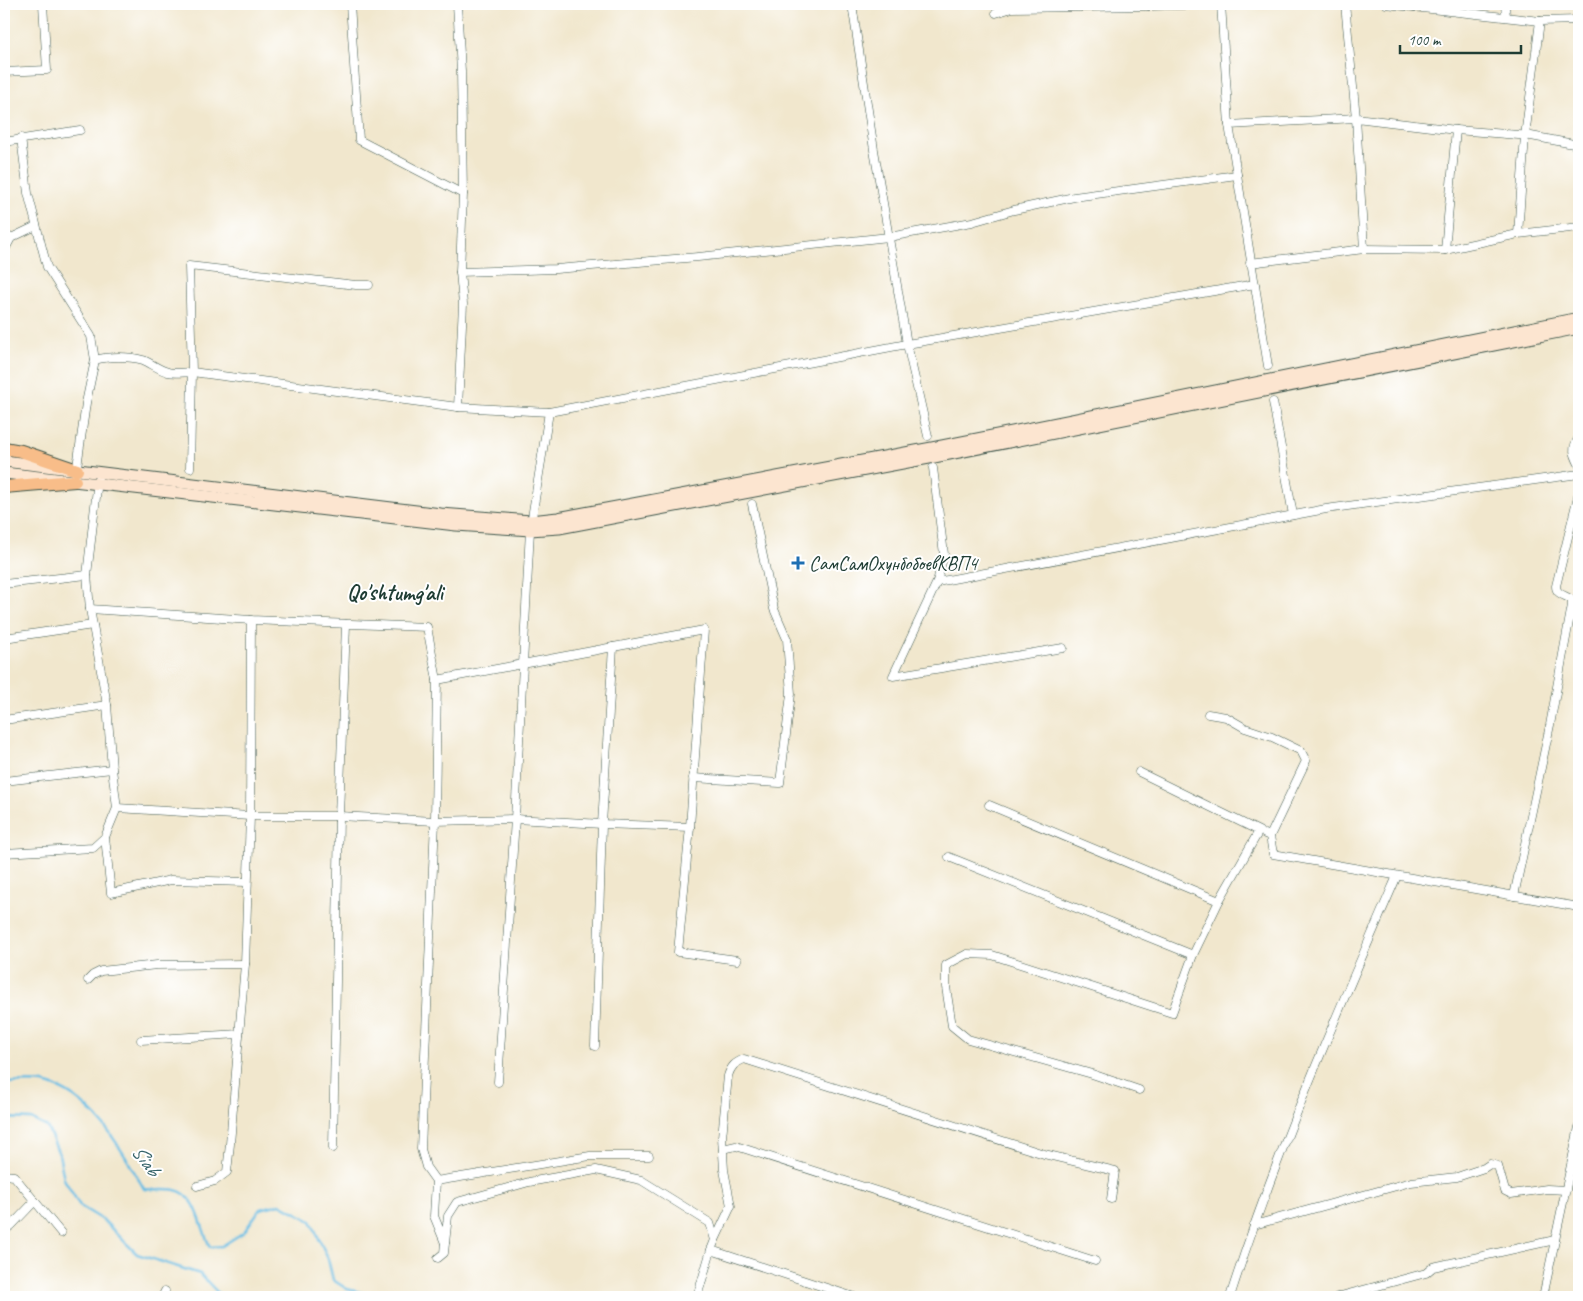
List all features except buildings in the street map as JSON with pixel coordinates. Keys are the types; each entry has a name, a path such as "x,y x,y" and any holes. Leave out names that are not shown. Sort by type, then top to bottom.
{"highway":[{"path":"4,448 21,452 76,475"},
{"path":"4,487 76,475"}],"main road":[{"path":"530,525 558,518 932,448 1579,318"},
{"path":"4,461 76,475 270,504 456,525 530,525 559,528 928,458 1579,328"},
{"path":"4,473 76,475"}],"street":[{"path":"4,72 47,70 43,4"},
{"path":"350,4 360,140 463,194"},
{"path":"457,4 461,71 463,194 460,272 463,304 458,407"},
{"path":"852,4 874,150 907,344 928,436"},
{"path":"996,14 1012,8 1213,4"},
{"path":"1222,4 1229,125 1268,366"},
{"path":"1345,4 1356,118 1364,249"},
{"path":"1386,4 1540,21 1579,20"},
{"path":"1505,4 1506,16"},
{"path":"1518,234 1525,136 1540,21"},
{"path":"1229,125 1356,118 1525,136 1579,145"},
{"path":"4,142 80,130"},
{"path":"1444,250 1456,130"},
{"path":"22,138 28,193 47,267 92,336 95,360 86,403 76,475"},
{"path":"460,272 556,269 707,256 889,237 972,222 1014,210 1074,197 1237,175"},
{"path":"4,251 12,238 36,226"},
{"path":"1250,262 1364,249 1444,250 1518,234 1579,227"},
{"path":"190,468 192,372 189,266 369,285"},
{"path":"95,360 108,356 135,359 143,360 154,367 170,373 192,372 458,407 549,412 907,344 1255,284"},
{"path":"1273,402 1293,515"},
{"path":"498,1082 515,819 530,525 549,412"},
{"path":"1579,438 1574,447 1579,464"},
{"path":"933,468 944,554 936,582 892,676 1062,648"},
{"path":"936,582 1326,509 1579,474"},
{"path":"4,853 93,848 105,837 117,808 107,705 90,609 87,574 98,478"},
{"path":"1514,896 1572,605 1572,600 1568,596 1559,593 1556,590 1556,586 1579,492"},
{"path":"693,778 780,783 791,694 787,639 774,609 752,504"},
{"path":"4,584 87,574"},
{"path":"90,609 251,620 427,627 438,680 435,821 421,1149 426,1167 436,1181 434,1216 445,1243"},
{"path":"197,1186 216,1181 227,1172 245,964 250,816 251,620"},
{"path":"333,1148 339,816 346,624"},
{"path":"4,638 93,625"},
{"path":"438,680 704,630 690,827 678,952 737,960"},
{"path":"595,1046 602,824 614,647"},
{"path":"4,720 107,705"},
{"path":"1208,714 1226,717 1245,728 1272,737 1302,751 1306,761 1270,836 1273,854 1579,907"},
{"path":"4,781 112,769"},
{"path":"1139,772 1270,836"},
{"path":"989,806 1219,901"},
{"path":"117,808 250,816 339,816 435,821 515,819 690,827"},
{"path":"1139,1090 1092,1074 968,1039 952,1026 946,987 946,965 967,954 992,955 1172,1013 1194,955 1219,901 1259,831"},
{"path":"105,837 111,892 171,880 247,882"},
{"path":"949,857 1194,955"},
{"path":"1230,1297 1254,1225 1326,1042 1397,876"},
{"path":"88,980 92,975 101,971 157,965 245,964"},
{"path":"141,1040 239,1034"},
{"path":"697,1297 711,1250 731,1206 724,1170 722,1137 728,1076 731,1067 736,1062 744,1059 949,1126 1044,1154 1115,1170 1111,1198"},
{"path":"1542,1297 1579,1130"},
{"path":"723,1149 736,1146 1095,1261"},
{"path":"436,1181 590,1156 649,1156"},
{"path":"1254,1225 1411,1182 1457,1177 1484,1168 1490,1164 1498,1166 1505,1191 1511,1194 1547,1189 1566,1190"},
{"path":"438,1258 444,1253 448,1216 457,1202 529,1182 596,1170 641,1180 710,1223 715,1240"},
{"path":"4,1175 14,1176 60,1233"},
{"path":"4,1231 35,1201"},
{"path":"1337,1297 1426,1273 1433,1267 1555,1240"},
{"path":"711,1250 854,1297"}],"waterway":[{"name":"Siab","path":"4,1083 43,1083 60,1089 76,1098 90,1110 115,1141 144,1189 175,1190 189,1198 198,1213 210,1247 222,1246 244,1232 260,1209 280,1204 311,1221 328,1259 333,1280 347,1289 363,1293 367,1297"},
{"path":"4,1118 31,1119 47,1127 59,1154 64,1179 80,1206 103,1220 137,1254 200,1274 222,1297"}],"place":[{"name":"СамСамОхунбобоевКВП4","path":"798,563"}],"district":[{"name":"Qo'shtumg'ali","path":"395,592"}]}
